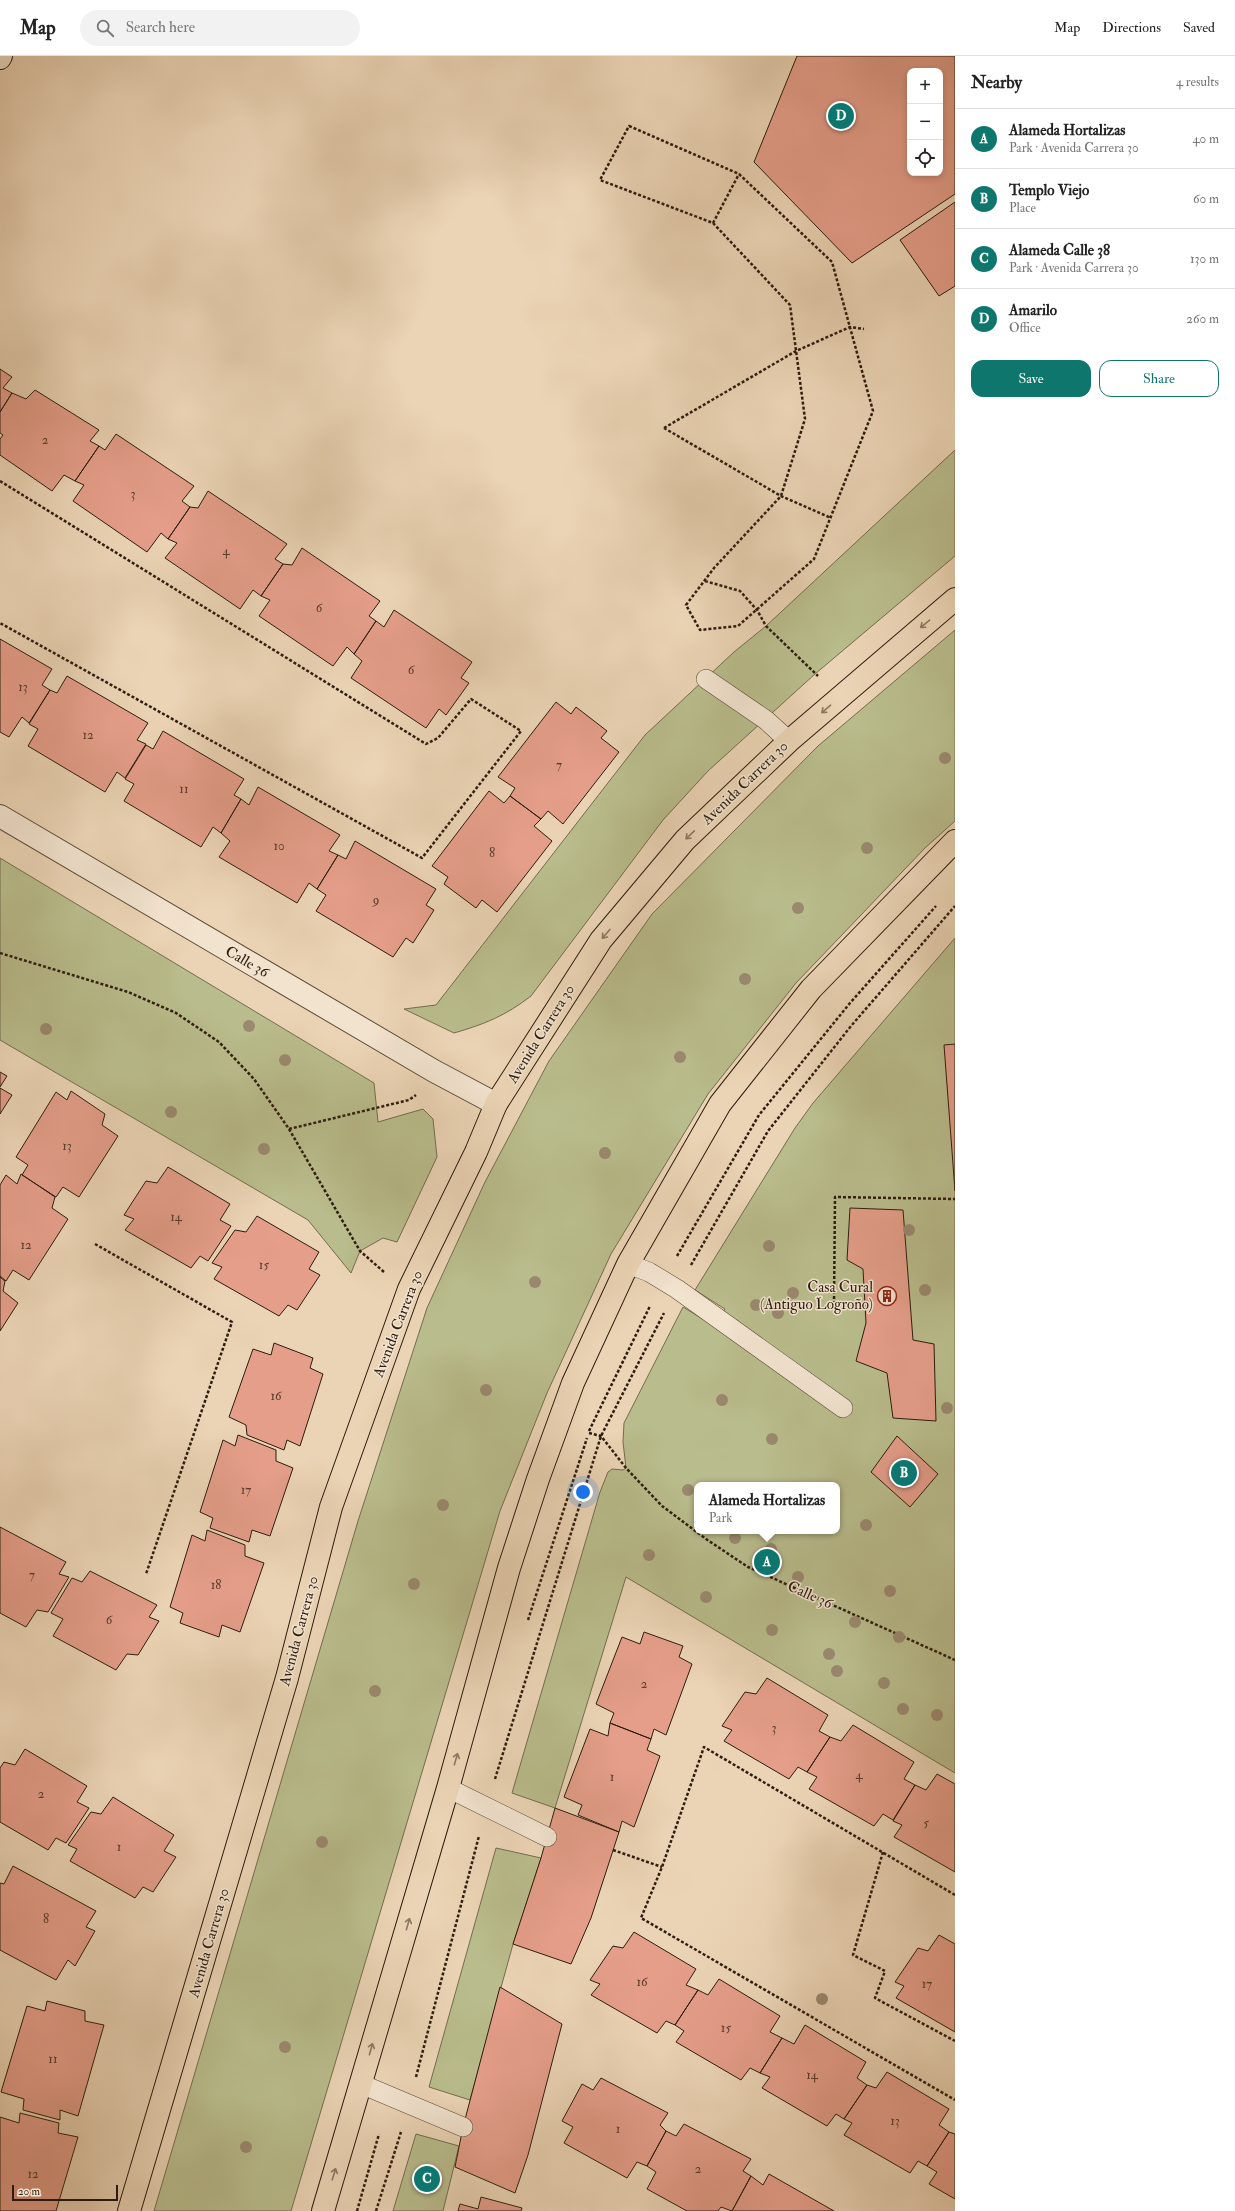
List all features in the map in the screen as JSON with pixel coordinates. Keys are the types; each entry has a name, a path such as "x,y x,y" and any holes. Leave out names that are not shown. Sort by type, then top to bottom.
{"main road":[{"name":"Avenida Carrera 30","path":"129,2211 287,1678 331,1507 409,1289 476,1152 496,1104 601,940 685,840 789,741 955,599"},
{"path":"323,2211 448,1788 509,1568 538,1479 573,1383 628,1264 720,1104 811,989 955,841"}],"street":[{"name":"Calle 36","path":"0,816 434,1072 496,1104"}],"lane":[{"path":"706,679 766,720 789,741"},
{"path":"628,1264 649,1272 670,1285 843,1408"},
{"path":"448,1788 547,1838"},
{"path":"361,2084 463,2127"}],"path":[{"path":"629,126 739,174 832,262 874,411 814,560 738,626 700,630 686,605 714,568 781,496 804,419 790,305 713,224 600,180 629,126"},
{"path":"713,224 739,174"},
{"path":"831,518 781,496 664,428 796,352 850,327 864,329"},
{"path":"0,482 426,744 438,738 471,699 521,731 422,858 0,623"},
{"path":"705,581 740,591 757,610 766,626 815,674 842,695"},
{"path":"527,1623 589,1433 670,1285 759,1116 850,1004 939,903"},
{"path":"376,2211 409,2104 486,1807 601,1436 670,1285 768,1131 851,1026 955,906"},
{"path":"0,953 128,992 176,1014 219,1042 254,1079 289,1129 360,1251 392,1278 409,1289"},
{"path":"289,1129 409,1100 422,1090 434,1072"},
{"path":"834,1304 835,1197 955,1198"},
{"path":"95,1244 232,1322 146,1574"},
{"path":"589,1433 601,1436"},
{"name":"Calle 36","path":"601,1436 626,1468 662,1506 694,1530"},
{"name":"Calle 36","path":"699,1534 748,1567 955,1660"},
{"path":"955,1895 704,1747 662,1867 641,1918 955,2100"},
{"path":"613,1850 662,1867"},
{"path":"883,1852 853,1955 885,1971 875,1998 955,2041"},
{"path":"357,2211 390,2096"}],"green space":[{"path":"955,450 955,556 815,674 708,771 663,820 531,996 494,1019 454,1033 404,1009 436,1005 645,735 734,652 766,626"},
{"path":"955,630 955,821 925,848 796,983 708,1094 611,1254 547,1393 500,1511 291,2211 154,2211 358,1521 427,1308 485,1182 549,1061 652,914 818,746"},
{"path":"0,858 374,1083 378,1122 423,1109 433,1119 437,1157 397,1242 383,1238 360,1251 351,1273 308,1220 0,1040"},
{"path":"955,938 955,1773 626,1577 555,1808 512,1793 600,1492 608,1472 612,1469 623,1470 626,1468 623,1442 624,1423 683,1307 714,1326 725,1309 695,1290 795,1128 813,1103"},
{"path":"496,1848 541,1858 513,1944 470,2100 429,2087"},
{"path":"416,2134 459,2146 443,2211 393,2211"}],"building":[{"path":"797,56 955,56 955,194 852,263 754,162"},
{"path":"955,202 955,286 939,296 900,240"},
{"path":"0,369 12,377 3,388 12,393 0,412"},
{"path":"35,390 99,430 90,441 99,446 75,481 64,475 52,491 0,455 0,439 3,435 0,433 0,412 12,393 26,399"},
{"path":"116,434 194,486 182,501 190,507 168,539 161,533 147,552 73,501 84,485 75,481 99,446 105,450"},
{"path":"208,491 287,544 275,559 283,564 261,596 253,590 240,609 165,558 177,543 168,539 190,507 198,508"},
{"path":"302,548 380,601 369,616 376,621 354,654 347,647 333,666 259,616 270,600 261,596 283,564 292,565"},
{"path":"394,610 472,662 461,678 469,683 446,715 439,709 426,728 351,678 362,661 354,654 376,621 384,627"},
{"path":"0,639 52,669 42,685 50,690 29,723 22,717 9,737 0,732"},
{"path":"67,676 148,723 137,740 146,744 125,778 117,772 105,792 28,746 38,729 29,724 50,690 57,693"},
{"path":"556,702 571,714 576,707 607,731 601,738 619,752 563,824 548,811 541,819 510,796 515,788 498,777"},
{"path":"163,731 244,779 234,795 241,799 221,833 213,827 201,847 124,801 134,784 125,779 146,745 153,749"},
{"path":"258,787 340,835 329,851 338,855 317,889 309,883 297,903 219,857 230,841 221,833 241,799 249,805"},
{"path":"489,791 504,803 510,796 541,819 534,826 552,841 497,912 482,900 476,908 444,884 448,877 432,866"},
{"path":"355,841 436,889 426,905 434,910 413,943 406,938 393,957 316,911 326,895 317,889 338,855 346,859"},
{"path":"955,1044 955,1191 944,1045"},
{"path":"0,1072 7,1076 0,1087"},
{"path":"0,1088 12,1095 0,1114"},
{"path":"71,1091 105,1114 102,1125 118,1136 79,1197 63,1187 56,1197 22,1175 28,1165 16,1157 56,1092 67,1100"},
{"path":"168,1167 230,1204 220,1220 231,1226 208,1261 200,1256 191,1268 125,1230 134,1219 124,1215 146,1181 157,1183"},
{"path":"21,1174 55,1197 52,1208 68,1219 29,1280 13,1270 6,1281 0,1276 0,1185 6,1175 17,1184"},
{"name":"Casa Cural (Antiguo Logroño)","path":"850,1208 903,1210 913,1340 934,1344 936,1421 893,1418 887,1373 856,1361 866,1323 863,1269 847,1260"},
{"path":"257,1216 319,1252 309,1269 320,1275 297,1310 288,1305 279,1316 214,1279 222,1267 212,1263 235,1230 246,1232"},
{"path":"0,1277 5,1281 3,1291 18,1303 0,1331"},
{"path":"274,1343 313,1358 310,1368 323,1374 300,1446 287,1440 284,1450 247,1435 246,1425 229,1417 253,1349 271,1355"},
{"path":"238,1435 276,1450 276,1461 293,1468 270,1536 252,1530 249,1542 210,1528 213,1518 200,1512 223,1440 235,1446"},
{"path":"897,1436 938,1474 910,1507 871,1472"},
{"path":"0,1527 66,1562 59,1574 69,1577 48,1612 37,1610 26,1627 0,1613"},
{"path":"207,1530 245,1545 245,1556 264,1563 240,1632 222,1625 219,1637 180,1623 183,1613 170,1607 192,1535 205,1541"},
{"path":"90,1571 157,1605 149,1617 159,1621 138,1655 127,1654 116,1670 53,1636 63,1619 51,1613 72,1578 82,1582"},
{"path":"644,1632 683,1646 679,1657 692,1664 666,1735 654,1729 651,1739 610,1723 614,1713 596,1704 622,1637 640,1644"},
{"path":"767,1678 828,1715 819,1731 830,1737 807,1772 798,1767 789,1779 724,1741 732,1730 722,1726 745,1692 756,1694"},
{"path":"610,1723 651,1739 647,1750 660,1756 634,1827 622,1821 619,1832 578,1815 582,1805 564,1797 590,1729 608,1736"},
{"path":"853,1725 914,1762 904,1779 915,1785 893,1820 883,1814 874,1826 809,1789 817,1777 807,1772 830,1737 841,1741"},
{"path":"25,1749 87,1786 77,1802 89,1808 66,1843 56,1838 48,1850 0,1822 0,1768 4,1762 15,1765"},
{"path":"937,1774 955,1784 955,1872 894,1837 902,1825 893,1821 915,1785 926,1790"},
{"path":"113,1797 174,1835 164,1851 176,1857 153,1892 143,1887 135,1898 70,1861 77,1849 68,1845 91,1812 101,1814"},
{"path":"555,1808 619,1832 591,1918 571,1964 513,1944 541,1858"},
{"path":"13,1866 96,1911 86,1927 95,1931 75,1966 68,1960 56,1980 0,1950 0,1883 4,1884"},
{"path":"634,1932 696,1969 686,1985 698,1990 675,2025 666,2021 657,2033 591,1995 600,1984 590,1980 613,1946 623,1948"},
{"path":"939,1935 955,1944 955,2032 896,1998 904,1986 895,1982 918,1948 928,1951"},
{"path":"719,1979 780,2016 770,2032 782,2038 760,2073 750,2068 741,2080 676,2042 684,2031 675,2025 698,1990 708,1995"},
{"path":"500,1987 562,2024 528,2155 515,2193 455,2167 463,2127"},
{"path":"47,2001 85,2011 85,2021 104,2025 78,2116 60,2110 60,2120 23,2110 24,2099 1,2092 27,2006 45,2011"},
{"path":"805,2025 866,2062 857,2078 867,2085 844,2119 836,2114 827,2126 762,2088 770,2077 760,2073 782,2038 794,2044"},
{"path":"887,2072 949,2109 939,2125 949,2132 927,2166 918,2161 910,2173 844,2135 852,2123 844,2119 867,2085 876,2088"},
{"path":"601,2078 668,2113 660,2125 666,2131 647,2166 637,2162 627,2178 564,2143 573,2127 562,2121 582,2084 593,2090"},
{"path":"20,2113 59,2123 58,2133 78,2137 56,2211 0,2211 0,2117 19,2123"},
{"path":"684,2124 751,2159 743,2171 751,2176 732,2211 721,2207 718,2211 687,2211 647,2189 656,2172 647,2166 666,2131 676,2136"},
{"path":"949,2132 955,2134 955,2199 929,2184 937,2172 927,2166"},
{"path":"769,2174 834,2211 732,2211 751,2176 763,2185"},
{"path":"481,2197 522,2208 521,2211 458,2211 460,2204 478,2209"}],"place":[{"name":"Amarilo","path":"841,116"},
{"name":"Casa Cural (Antiguo Logroño)","path":"887,1296"},
{"name":"Templo Viejo","path":"904,1473"},
{"name":"Alameda Hortalizas","path":"767,1562"},
{"name":"Alameda Calle 38","path":"427,2179"}]}
